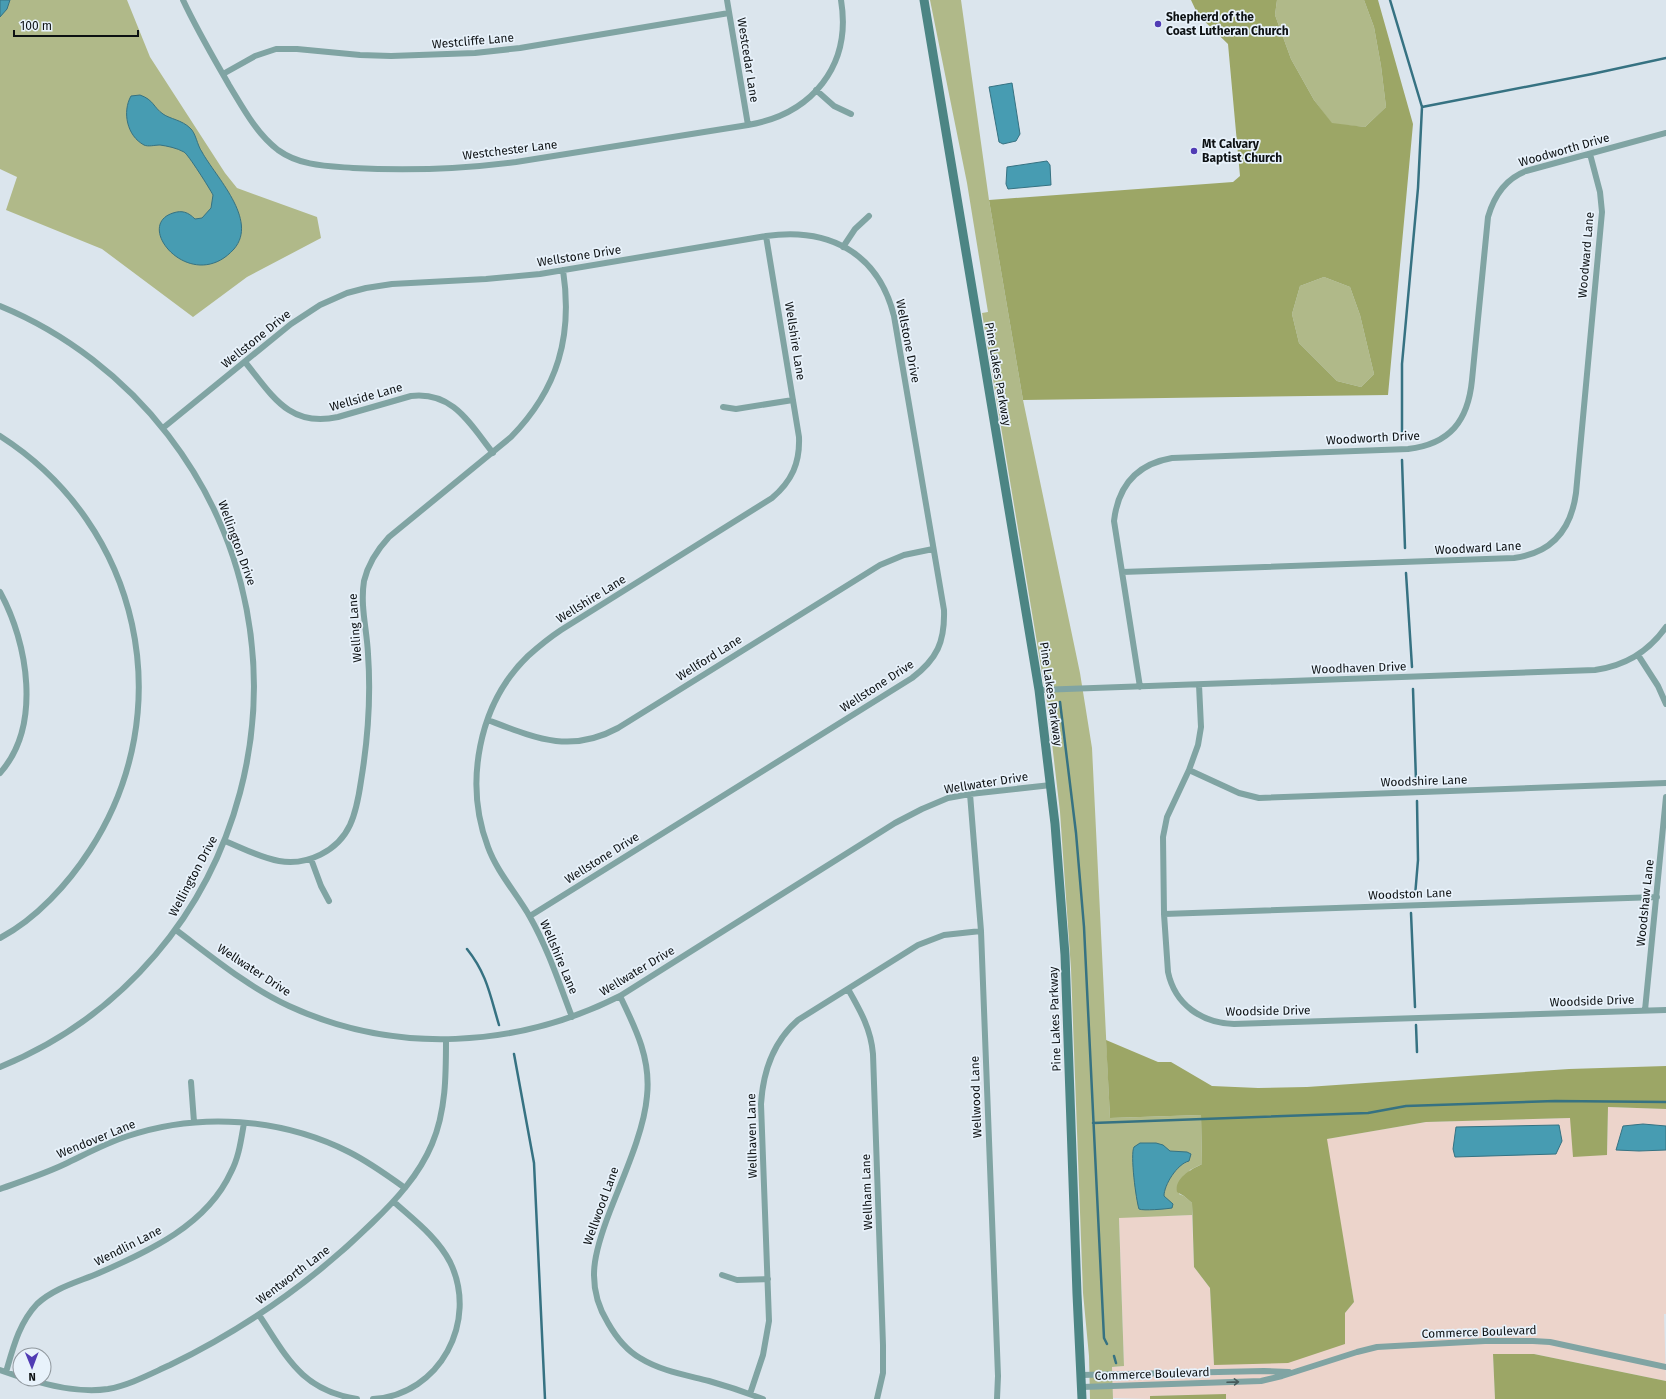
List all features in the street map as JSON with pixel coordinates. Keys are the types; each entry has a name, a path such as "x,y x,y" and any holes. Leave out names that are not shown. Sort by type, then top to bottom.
{"street":[{"name":"Westchester Lane","path":"183,0 207,48 255,126 272,145 292,158 308,163 404,169 484,166 538,159 748,125 770,120 784,114 804,102 816,90 833,67 841,45 844,24 841,0"},
{"name":"Westcedar Lane","path":"726,0 748,125"},
{"name":"Pine Lakes Parkway","path":"924,0 1039,690 1051,785 1060,875 1065,955 1082,1399"},
{"name":"Westcliffe Lane","path":"223,74 255,56 276,49 297,49 360,55 391,56 475,53 520,48 729,13"},
{"path":"816,90 837,108 850,114"},
{"name":"Woodworth Drive","path":"1140,687 1114,521 1118,500 1131,478 1148,464 1163,459 1190,456 1408,449 1430,445 1448,435 1464,415 1470,397 1489,212 1494,200 1508,180 1520,173 1666,133"},
{"name":"Woodward Lane","path":"1122,572 1502,559 1528,556 1552,544 1571,518 1576,493 1602,212 1600,192 1590,154"},
{"path":"843,247 855,229 869,216"},
{"name":"Wellstone Drive","path":"163,428 306,314 329,301 356,290 387,284 486,279 563,270 791,233 807,234 824,238 843,247 860,258 875,274 886,293 892,308 944,610 944,629 942,640 936,654 926,667 912,678 530,916"},
{"name":"Wellshire Lane","path":"572,1017 547,950 530,916 488,849 480,820 478,803 477,768 479,752 488,720 494,706 510,677 527,656 549,638 763,504 782,490 795,470 799,449 793,400 766,236"},
{"name":"Welling Lane","path":"225,841 279,861 296,862 311,859 333,846 347,831 352,820 360,788 366,740 369,705 368,653 363,595 366,574 371,561 379,548 389,537 493,453 532,415 540,403 554,375 564,340 566,291 563,270"},
{"name":"Wellington Drive","path":"0,306 45,328 94,360 137,398 163,428 187,461 214,511 237,568 248,615 254,674 252,730 243,783 225,841 206,879 176,930 137,974 100,1008 54,1040 31,1053 0,1067"},
{"name":"Wellside Lane","path":"245,362 282,406 292,413 308,419 333,418 411,396 423,395 436,397 448,403 461,414 493,453"},
{"path":"723,407 736,409 793,400"},
{"path":"0,436 22,451 59,484 81,510 99,537 113,565 130,614 137,654 139,681 138,710 132,751 123,785 107,822 71,877 29,918 0,938"},
{"name":"Wellford Lane","path":"488,720 528,735 551,741 576,742 602,736 618,728 873,569 896,557 933,549"},
{"path":"0,592 10,612 20,639 25,665 26,684 25,713 18,742 12,756 0,773"},
{"name":"Woodhaven Drive","path":"1039,690 1588,671 1616,666 1638,655 1653,643 1666,627"},
{"path":"1638,655 1656,682 1666,704"},
{"name":"Woodside Drive","path":"1199,684 1200,733 1196,752 1189,770 1170,808 1163,831 1162,846 1167,967 1174,990 1182,1002 1192,1011 1205,1019 1220,1024 1242,1024 1666,1010"},
{"name":"Woodshire Lane","path":"1189,770 1239,794 1259,798 1666,783"},
{"name":"Wellwater Drive","path":"176,930 247,982 289,1006 334,1022 370,1032 405,1038 446,1040 474,1039 511,1034 550,1025 620,996 904,818 941,801 970,794 1051,785"},
{"name":"Wellwood Lane","path":"970,794 981,932 998,1376 997,1399"},
{"name":"Woodshaw Lane","path":"1645,1010 1666,798"},
{"path":"311,859 320,886 329,901"},
{"name":"Woodston Lane","path":"1164,914 1657,897"},
{"name":"Wellhaven Lane","path":"750,1394 767,1338 769,1321 762,1104 763,1085 767,1067 778,1044 793,1025 848,989 927,941 952,934 981,932"},
{"name":"Wellham Lane","path":"848,989 866,1022 871,1037 873,1054 883,1344 883,1373 877,1399"},
{"name":"Wellwood Lane","path":"620,996 644,1050 648,1076 647,1096 641,1128 596,1250 594,1275 598,1304 604,1317 618,1338 628,1349 640,1358 665,1370 726,1386 763,1399"},
{"name":"Wentworth Lane","path":"52,1386 78,1390 98,1390 138,1380 191,1354 259,1314 308,1280 349,1246 394,1202 425,1158 437,1131 442,1112 446,1040"},
{"path":"191,1082 194,1122"},
{"name":"Wendover Lane","path":"0,1189 49,1171 128,1136 170,1125 194,1122 244,1123 283,1129 338,1147 378,1168 405,1188"},
{"name":"Wendlin Lane","path":"3,1371 21,1327 32,1310 42,1301 58,1290 124,1262 169,1238 191,1223 207,1208 231,1173 240,1148 244,1123"},
{"path":"373,1399 406,1391 422,1381 441,1361 452,1342 460,1316 458,1285 455,1273 447,1256 434,1239 394,1202"},
{"path":"722,1275 733,1280 768,1279"},
{"path":"259,1314 291,1362 307,1379 333,1393 357,1399"},
{"name":"Commerce Boulevard","path":"1082,1387 1248,1382 1272,1379 1377,1347 1436,1343 1533,1341 1568,1345 1666,1367"},
{"name":"Commerce Boulevard","path":"1081,1375 1264,1371 1293,1372"}],"shaded area":[{"path":"1608,1107 1666,1109 1666,1314 1664,1314 1666,1381 1534,1354 1493,1354 1495,1399 1226,1399 1226,1395 1150,1396 1150,1399 1113,1398 1112,1367 1124,1366 1119,1217 1192,1215 1194,1267 1210,1288 1214,1365 1345,1313 1354,1302 1326,1139 1426,1122 1571,1118 1607,1155"}],"green space":[{"path":"0,0 127,0 150,57 225,173 237,188 317,217 321,238 247,277 193,317 102,249 6,210 17,177 0,169"},
{"path":"930,0 961,0 989,200 1023,400 1080,673 1092,748 1110,1118 1201,1115 1202,1164 1190,1170 1179,1194 1184,1196 1192,1203 1192,1215 1119,1218 1124,1366 1112,1367 1113,1399 1090,1399 1089,1356 1083,1293 1071,969 1060,812 1048,709 982,313 988,312 967,183"},
{"path":"1191,0 1277,0 1275,15 1291,59 1314,100 1332,123 1365,127 1386,107 1374,27 1364,0 1378,0 1413,124 1388,395 1023,400 989,200 1233,182 1240,176 1228,44 1198,15","holes":["1324,277 1350,287 1360,315 1374,374 1361,387 1337,381 1299,343 1292,314 1300,286"]},
{"path":"1277,0 1364,0 1374,27 1386,107 1365,127 1332,124 1314,100 1291,59 1275,15"},
{"path":"1324,277 1350,287 1360,315 1374,374 1361,387 1337,381 1299,343 1292,314 1300,286"},
{"path":"1106,1040 1158,1062 1171,1062 1212,1086 1258,1088 1307,1087 1569,1069 1666,1066 1666,1109 1608,1107 1607,1155 1573,1157 1570,1118 1426,1122 1327,1139 1354,1302 1345,1313 1345,1344 1288,1363 1214,1365 1210,1288 1194,1267 1192,1203 1177,1192 1178,1182 1181,1178 1189,1171 1202,1164 1201,1115 1110,1118"},
{"path":"1493,1354 1534,1354 1666,1381 1666,1399 1495,1399"},
{"path":"1226,1394 1226,1399 1150,1399 1150,1396"}],"water":[{"path":"0,0 10,0 7,9 0,17"},
{"path":"1012,83 1020,134 1016,141 1003,144 999,142 989,87"},
{"path":"140,95 151,101 163,114 187,125 192,130 200,149 232,199 238,212 241,225 240,237 234,249 218,261 201,265 185,262 172,254 163,242 159,231 162,220 173,213 179,212 187,213 195,219 202,218 211,208 213,195 204,179 184,152 163,145 146,146 138,141 134,136 128,123 128,102 131,96"},
{"path":"1047,161 1050,165 1051,185 1008,189 1006,184 1007,167"},
{"path":"1643,1124 1666,1126 1666,1150 1616,1150 1623,1126"},
{"path":"1559,1125 1562,1141 1556,1154 1455,1157 1453,1149 1456,1127"},
{"path":"1140,1143 1156,1143 1163,1145 1170,1151 1187,1152 1191,1154 1189,1161 1184,1163 1176,1170 1166,1186 1164,1196 1173,1204 1172,1208 1150,1210 1139,1209 1135,1187 1133,1151 1134,1147"}],"waterway":[{"path":"1390,0 1422,107 1418,188 1402,364 1402,438"},
{"path":"1422,107 1666,58"},
{"path":"1402,460 1405,548"},
{"path":"1406,573 1412,667"},
{"path":"1413,689 1416,781"},
{"path":"1060,702 1076,833 1084,927 1104,1338 1107,1344"},
{"path":"1415,896 1418,860 1417,801"},
{"path":"1411,913 1415,1007"},
{"path":"467,949 484,976 499,1025"},
{"path":"1416,1025 1417,1052"},
{"path":"514,1054 534,1163 545,1399"},
{"path":"1093,1123 1368,1113 1406,1106 1555,1101 1666,1102"},
{"path":"1114,1356 1116,1363"}],"place":[{"name":"Shepherd of the Coast Lutheran Church","path":"1158,24"},
{"name":"Mt Calvary Baptist Church","path":"1194,151"}]}
